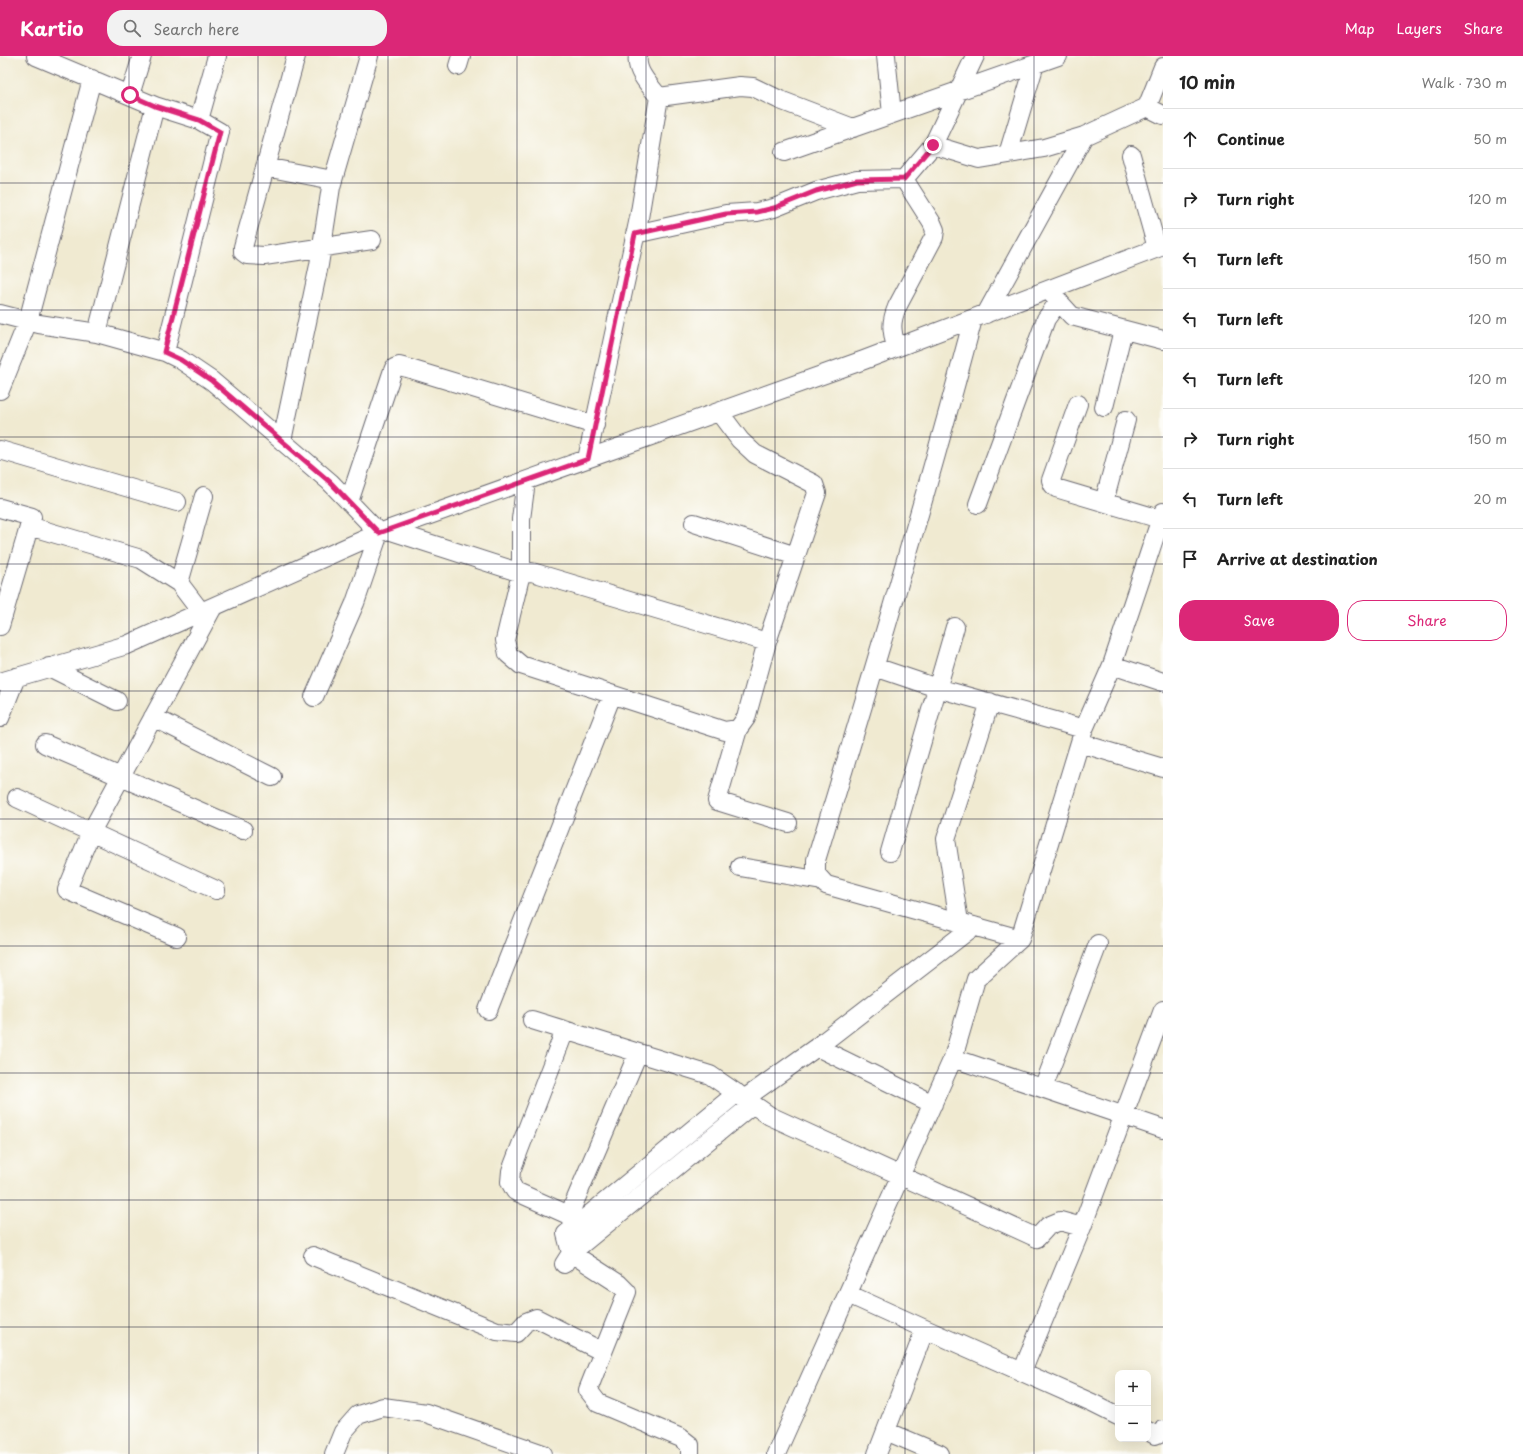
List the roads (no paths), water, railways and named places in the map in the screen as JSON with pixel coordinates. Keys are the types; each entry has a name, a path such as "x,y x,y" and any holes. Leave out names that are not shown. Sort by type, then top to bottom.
{"street":[{"path":"36,56 54,59 92,79 155,106 199,120 220,132 164,352"},
{"path":"130,95 142,56"},
{"path":"199,120 217,56"},
{"path":"296,56 243,247 243,252 247,255 264,256 372,240"},
{"path":"282,441 322,247 333,180 369,56"},
{"path":"588,459 594,424 635,234 659,97 643,76 637,60 638,56"},
{"path":"886,56 892,114"},
{"path":"635,234 726,214 757,212 774,208 816,191 857,180 904,179 933,145 975,56"},
{"path":"784,152 1058,56"},
{"path":"1008,154 1035,64"},
{"path":"933,145 979,159 1044,148 1084,136 1147,107 1163,67"},
{"path":"0,388 28,321 92,79"},
{"path":"659,97 740,86 753,86 780,100 853,128"},
{"path":"97,333 155,106"},
{"path":"1147,107 1163,115"},
{"path":"1020,939 826,885 816,874 816,860 980,317 1084,136"},
{"path":"0,718 8,679 127,645 384,532 980,317 1053,296 1160,247 1131,155"},
{"path":"265,167 333,180"},
{"path":"896,348 891,325 892,318 896,307 934,237 935,230 904,179"},
{"path":"1053,296 1072,316 1163,340"},
{"path":"978,504 1046,319 1053,296"},
{"path":"0,314 38,324 97,333 164,352 181,360 212,381 330,482 349,502 384,532 521,574 532,572 767,642"},
{"path":"1104,407 1123,330"},
{"path":"349,502 392,372 394,368 399,366 594,424"},
{"path":"776,1454 953,1058 976,979 1020,939 1082,736 1112,665 1162,516 1104,502 1056,488 1053,485 1051,480 1078,404"},
{"path":"719,412 740,440 755,454 814,484 817,493 767,642 746,718 738,729 717,801 788,823"},
{"path":"1104,502 1126,420"},
{"path":"0,450 177,502"},
{"path":"526,481 521,519 521,574 505,640 508,654 521,665 612,695 725,731 738,729"},
{"path":"179,583 204,496"},
{"path":"0,508 32,516 0,626"},
{"path":"694,523 796,556"},
{"path":"29,526 141,559 179,583 207,609"},
{"path":"314,697 384,532"},
{"path":"177,937 67,890 91,832 153,717 207,609"},
{"path":"890,852 956,627"},
{"path":"1112,665 1163,682"},
{"path":"49,667 117,701"},
{"path":"875,667 937,688 990,702 1163,768"},
{"path":"488,1010 612,695"},
{"path":"967,924 946,839 990,702"},
{"path":"153,717 272,777"},
{"path":"45,744 243,830"},
{"path":"17,798 216,890"},
{"path":"740,867 822,881"},
{"path":"576,1218 817,1048 967,924"},
{"path":"1044,1088 1098,944"},
{"path":"1022,1372 1082,1227 1163,1010"},
{"path":"532,1020 710,1075 770,1116 1037,1238 1048,1226 1060,1221 1082,1227"},
{"path":"565,1030 511,1171 510,1182 515,1191 576,1218"},
{"path":"817,1048 933,1104"},
{"path":"567,1259 566,1234 576,1218 638,1053"},
{"path":"953,1058 1163,1129"},
{"path":"567,1259 745,1099"},
{"path":"313,1256 497,1331 516,1333 526,1322 536,1318 602,1352"},
{"path":"567,1259 619,1284 628,1292 602,1352 588,1390 598,1403 681,1438 690,1444 690,1454"},
{"path":"848,1294 1115,1415"},
{"path":"877,1454 924,1329"},
{"path":"334,1454 343,1432 358,1415 383,1407 426,1413 543,1454"},
{"path":"1151,1432 1155,1434 1162,1432 1163,1430"},
{"path":"886,1431 940,1454"}]}
